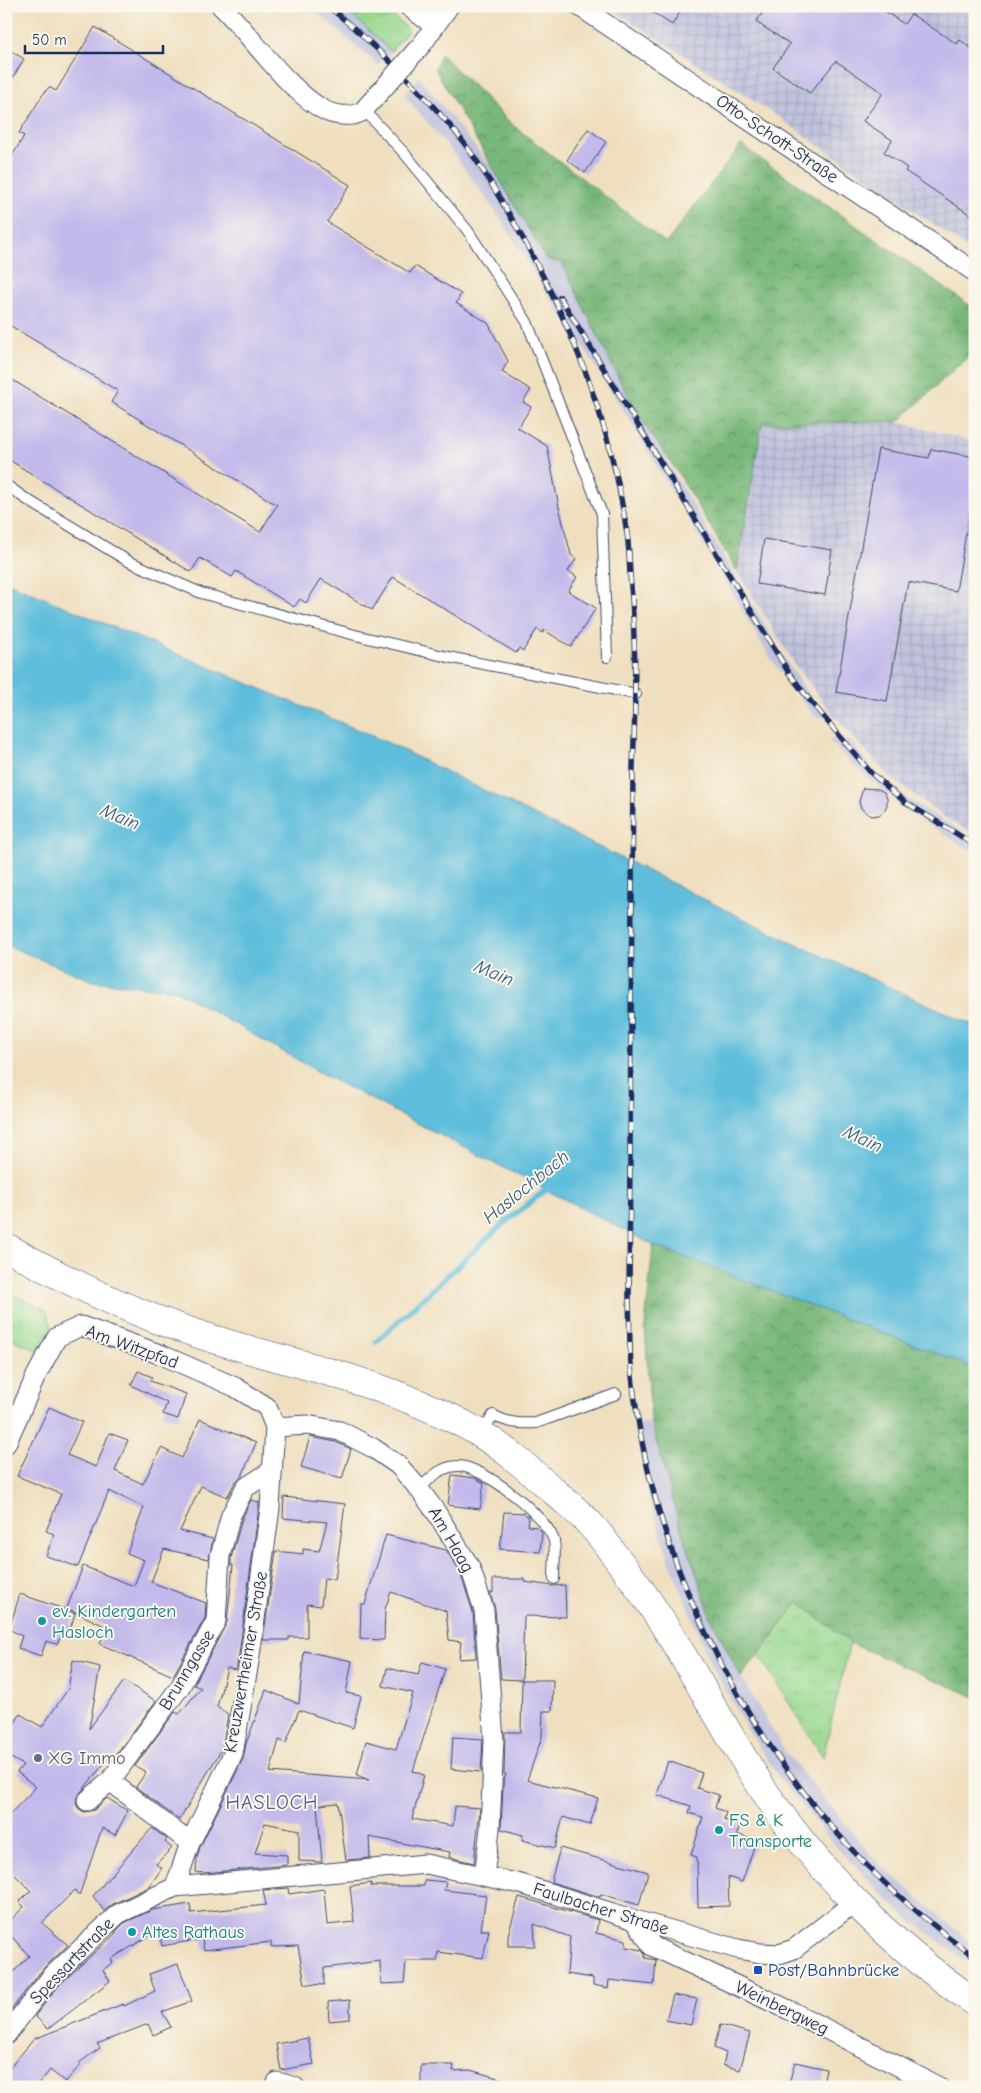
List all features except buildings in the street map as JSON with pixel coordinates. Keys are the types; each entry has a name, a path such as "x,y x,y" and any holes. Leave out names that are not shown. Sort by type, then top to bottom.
{"main road":[{"path":"6,1247 76,1285 156,1319 206,1337 357,1380 429,1407 481,1435 531,1471 589,1523 630,1574 660,1618 752,1772 802,1842 855,1902 907,1951 975,2002"}],"street":[{"path":"221,6 307,99 325,111 340,115 353,115 368,105 423,43 449,6"},
{"path":"408,6 434,26"},
{"name":"Otto-Schott-Straße","path":"579,6 975,272"},
{"name":"Am Witzpfad","path":"6,1444 36,1376 57,1337 81,1326 162,1355 235,1387 267,1407 274,1427"},
{"name":"Am Haag","path":"274,1427 307,1425 340,1431 374,1448 398,1465 436,1512 470,1567 484,1610 494,1740 490,1829 484,1876"},
{"name":"Kreuzwertheimer Straße","path":"175,1887 190,1843 233,1754 252,1646 270,1508 270,1471 274,1427"},
{"name":"Brunngasse","path":"87,1801 110,1781 180,1687 216,1621 220,1556 231,1514 245,1488 270,1471"},
{"path":"110,1781 190,1843"},
{"name":"Faulbacher Straße","path":"175,1887 426,1864 520,1884 635,1920 738,1949 779,1954 794,1949 855,1902"},
{"name":"Spessartstraße","path":"6,2035 51,1977 118,1914 175,1887"},
{"name":"Weinbergweg","path":"635,1920 652,1946 789,2010 939,2087"}],"lane":[{"path":"368,105 468,231 527,322 602,514 607,657"},
{"path":"6,484 26,499 128,561 201,592 356,635 448,657 636,694"},
{"path":"481,1435 493,1415 506,1422 536,1423 616,1394"},
{"path":"419,1489 440,1470 459,1466 492,1478 514,1495 547,1526 554,1541 554,1579"}],"shaded area":[{"path":"310,6 342,6 391,51 378,65"},
{"path":"608,6 975,6 975,253 768,110"},
{"path":"419,77 499,177 562,263 620,381 646,427 789,665 809,695 829,718 814,716 771,659 637,432 499,216 451,150 404,95"},
{"path":"898,422 975,442 975,835 944,817 889,776 858,743 831,712 795,665 737,571 762,423"},
{"path":"828,739 850,742 876,772 907,798 975,840 975,852 908,811 855,767"},
{"path":"651,1422 680,1526 712,1620 741,1677 786,1753 878,1863 975,1946 975,1968 899,1911 839,1850 783,1783 747,1729 711,1664 671,1565 651,1504 635,1425"}],"green space":[{"path":"342,6 382,6 409,30 391,51"},
{"path":"441,54 515,127 666,243 741,145 975,309 975,350 898,422 762,423 737,571 678,473 646,427 620,381 562,263 546,259 435,69"},
{"path":"653,1245 975,1368 975,1697 850,1643 799,1602 741,1677 712,1620 680,1526 651,1422 645,1326"},
{"path":"6,1292 46,1310 52,1326 38,1351 6,1336"},
{"path":"799,1602 850,1643 823,1757 759,1655"}],"water":[{"name":"Main","path":"6,582 380,739 793,943 975,1026 975,1368 653,1245 324,1075 175,990 93,981 6,945"}],"waterway":[{"name":"Haslochbach","path":"376,1342 504,1223 552,1185"}],"railway":[{"path":"328,6 378,50 424,96 462,140 479,164 516,226 554,298 585,372 598,409 619,487 628,544 635,670 629,1261 630,1346 632,1376 642,1442 658,1508 679,1571 706,1633 737,1693 773,1750 812,1803 856,1854 913,1908 975,1957"},
{"path":"560,297 789,673 871,773 905,802 975,845"}],"place":[{"name":"ev. Kindergarten Hasloch","path":"42,1621"},
{"name":"XG Immo","path":"38,1758"},
{"name":"FS & K Transporte","path":"719,1830"},
{"name":"Altes Rathaus","path":"132,1932"},
{"name":"Post/Bahnbrücke","path":"758,1970"}],"district":[{"name":"HASLOCH","path":"272,1802"}]}
